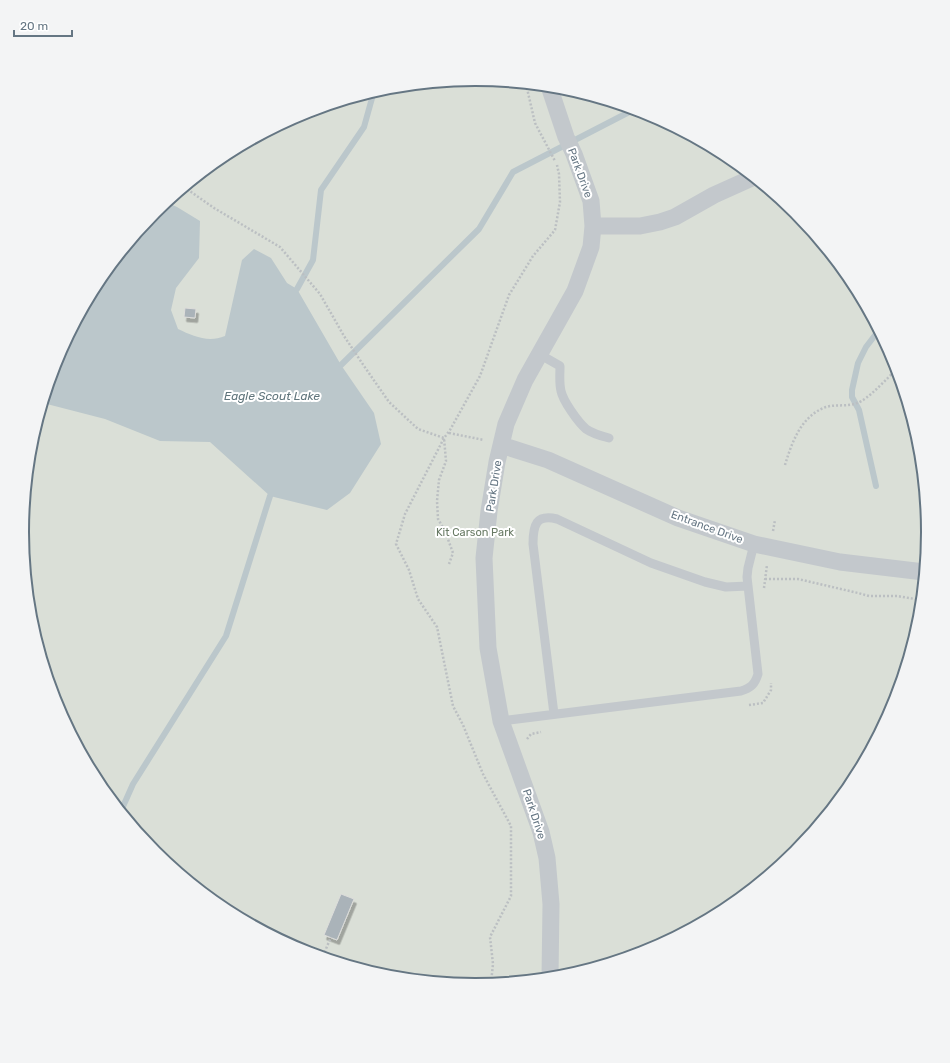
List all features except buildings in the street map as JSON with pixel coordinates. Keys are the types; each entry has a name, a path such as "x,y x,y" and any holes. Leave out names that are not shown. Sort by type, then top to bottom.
{"street":[{"name":"Park Drive","path":"550,971 551,904 547,858 538,826 501,721 488,648 484,558 489,511 506,424 525,380 575,291 591,247 591,201 574,154 566,137 551,92"},
{"path":"592,226 640,226 660,222 675,217 714,195 749,179"},
{"name":"Entrance Drive","path":"501,445 548,460 678,518 761,546 840,562 919,571"}],"lane":[{"path":"539,354 560,366 560,388 562,396 579,421 586,429 597,435 609,438"},
{"path":"554,714 533,544 535,524 541,518 550,517 558,519 651,563 705,582 726,587 748,586"},
{"path":"501,721 750,689 758,674 748,586 748,568 761,546"}],"path":[{"path":"527,88 536,123 556,163"},
{"path":"188,190 214,208 280,247 320,294 344,336 389,402 418,429 444,438 446,461 439,480 437,501 438,519 448,537 453,553 449,564"},
{"path":"785,465 792,443 801,426 813,415 826,407 856,404 864,400 892,375"},
{"path":"449,432 501,445"},
{"path":"763,594 765,579 761,546 775,520"},
{"path":"765,579 798,579 868,596 897,596 915,599"},
{"path":"747,705 763,703 771,690 771,682"},
{"path":"528,744 527,739 531,734 546,731"},
{"path":"325,951 331,937"}],"green space":[{"name":"Kit Carson Park","path":"446,86 504,86 533,89 562,94 618,109 646,119 698,145 747,178 769,196 810,237 829,260 861,308 875,334 887,361 906,416 917,473 921,532 917,590 906,647 897,675 875,729 861,755 829,803 810,826 769,867 747,885 698,918 672,932 646,944 590,962 562,969 504,977 446,977 417,974 388,969 332,954 304,944 252,918 203,885 181,867 140,826 121,803 104,779 75,729 63,702 44,647 33,590 30,561 30,502 33,473 44,416 53,388 75,334 89,308 121,260 140,237 181,196 203,178 252,145 278,131 304,119 360,101 388,94"}],"water":[{"name":"Eagle Scout Lake","path":"172,205 200,221 199,258 176,288 171,310 178,329 207,339 225,336 242,260 254,249 271,258 287,283 297,289 341,365 374,413 381,444 350,493 327,510 270,496 210,442 160,441 105,419 48,404 63,361 89,308 121,260 140,237"}],"waterway":[{"path":"297,289 313,260 321,190 364,127 372,98"},
{"path":"341,365 479,229 513,172 628,113"},
{"path":"875,335 866,347 858,363 852,390 852,397 859,410 876,486"},
{"path":"123,806 133,784 226,636 270,496"}]}
